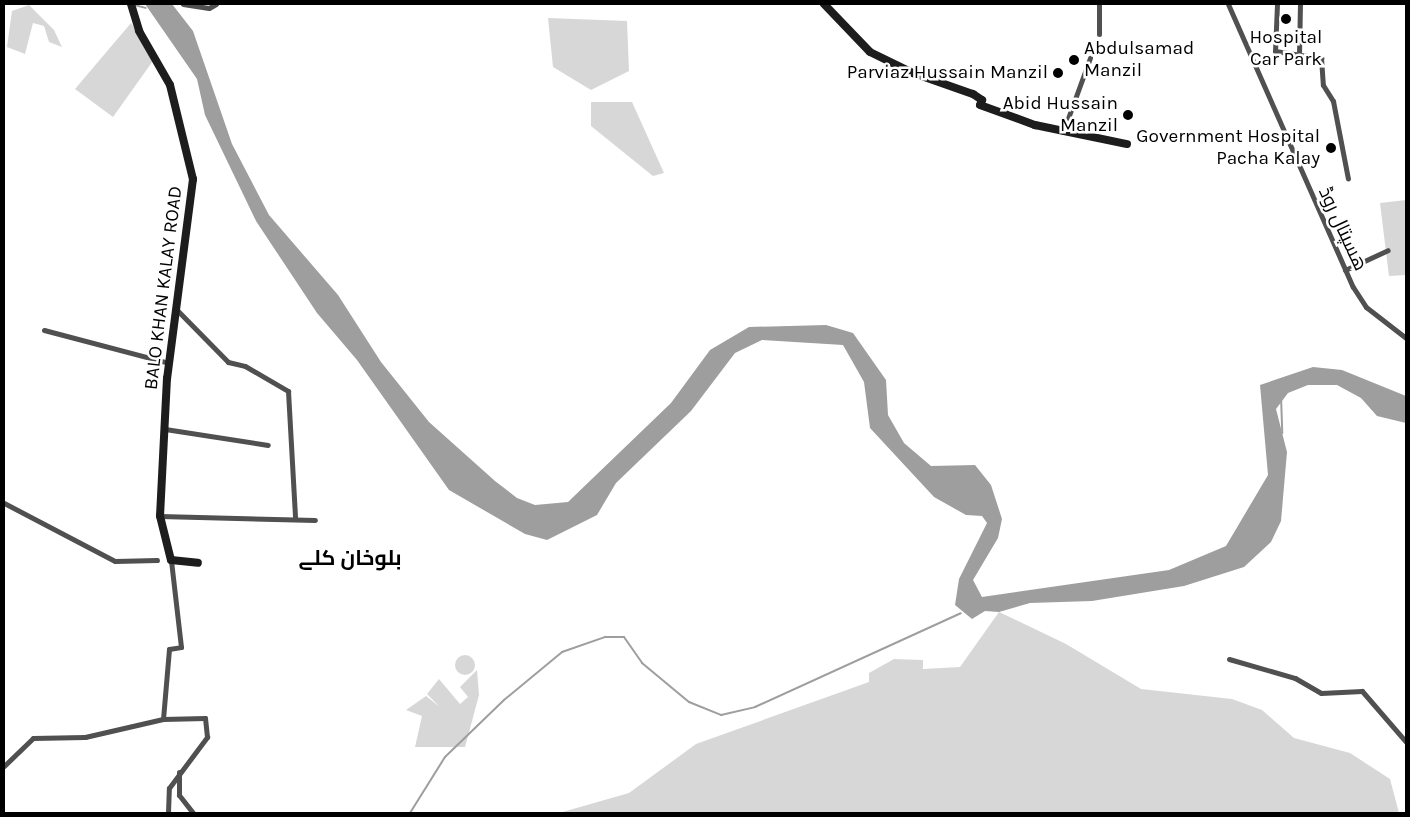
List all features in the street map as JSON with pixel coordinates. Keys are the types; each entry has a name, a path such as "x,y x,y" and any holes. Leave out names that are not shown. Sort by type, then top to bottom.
{"street":[{"name":"BALO KHAN KALAY ROAD","path":"131,4 139,31 170,85 193,179 169,363 165,429 160,516 171,560"},
{"path":"183,4 209,8 216,4"},
{"path":"824,4 860,43 889,63 973,94 982,100 980,106 1012,118 1063,132 1127,144"},
{"path":"1099,4 1099,34"},
{"name":"ھسپتال روڈ","path":"1228,4 1345,270 1366,307 1406,338"},
{"path":"1277,4 1275,51 1321,58 1348,179"},
{"path":"1299,55 1300,4"},
{"path":"1063,132 1090,58"},
{"path":"1345,270 1388,250"},
{"path":"176,309 228,362 245,366 288,391 294,517"},
{"path":"44,330 169,363"},
{"path":"165,429 268,445"},
{"path":"4,503 115,561 157,560"},
{"path":"160,516 294,517 315,520"},
{"path":"163,719 170,649 181,647 171,560 198,563"},
{"path":"1229,659 1295,678 1321,693 1362,691 1406,742"},
{"path":"4,766 33,738 85,738 163,719 205,718 207,737 179,772 169,788 168,813"},
{"path":"179,772 179,795 193,813"}],"shaded area":[{"path":"145,4 172,4 193,31 232,144 269,215 338,295 381,362 429,422 495,481 517,498 535,505 568,502 671,403 710,350 749,327 826,325 853,333 886,380 888,415 904,443 931,466 975,465 991,485 1002,519 998,538 973,580 982,597 1169,570 1226,546 1268,475 1260,385 1313,367 1342,370 1406,396 1406,423 1377,416 1361,398 1337,385 1308,385 1288,393 1276,409 1287,452 1281,521 1271,542 1244,567 1184,586 1092,601 1030,603 999,612 985,611 972,619 955,605 959,579 987,523 982,516 966,515 934,497 870,428 864,382 843,345 762,340 735,353 691,411 616,483 597,515 547,540 525,534 449,490 357,360 317,313 256,221 205,115 197,79"},
{"path":"29,5 54,30 62,47 49,42 44,26 33,23 25,54 7,47 12,11"},
{"path":"548,18 627,21 629,71 591,90 553,67"},
{"path":"131,23 155,58 113,117 75,89"},
{"path":"591,102 632,102 664,173 653,176 591,126"},
{"path":"1406,200 1406,275 1389,276 1380,203"},
{"path":"999,612 1066,644 1141,689 1232,699 1262,710 1294,738 1350,753 1390,779 1399,813 559,813 629,793 696,744 869,682 869,673 894,659 923,660 923,669 960,667"},
{"path":"465,655 472,658 475,665 472,672 465,675 458,672 455,665 458,658"},
{"path":"477,670 479,695 465,747 415,747 422,716 406,710 426,696 440,707 427,694 439,679 460,704 468,697 460,687"}],"waterway":[{"path":"134,5 146,8"},
{"path":"1281,396 1282,433"},
{"path":"410,813 445,757 504,700 562,652 605,637 624,637 642,663 689,702 721,715 755,707 961,613"}],"place":[{"name":"Hospital Car Park","path":"1286,19"},
{"name":"Abdulsamad Manzil","path":"1074,60"},
{"name":"Parviaz Hussain Manzil","path":"1058,73"},
{"name":"Abid Hussain Manzil","path":"1128,115"},
{"name":"Government Hospital Pacha Kalay","path":"1331,148"}],"district":[{"name":"بلوخان كلے","path":"350,558"}]}
